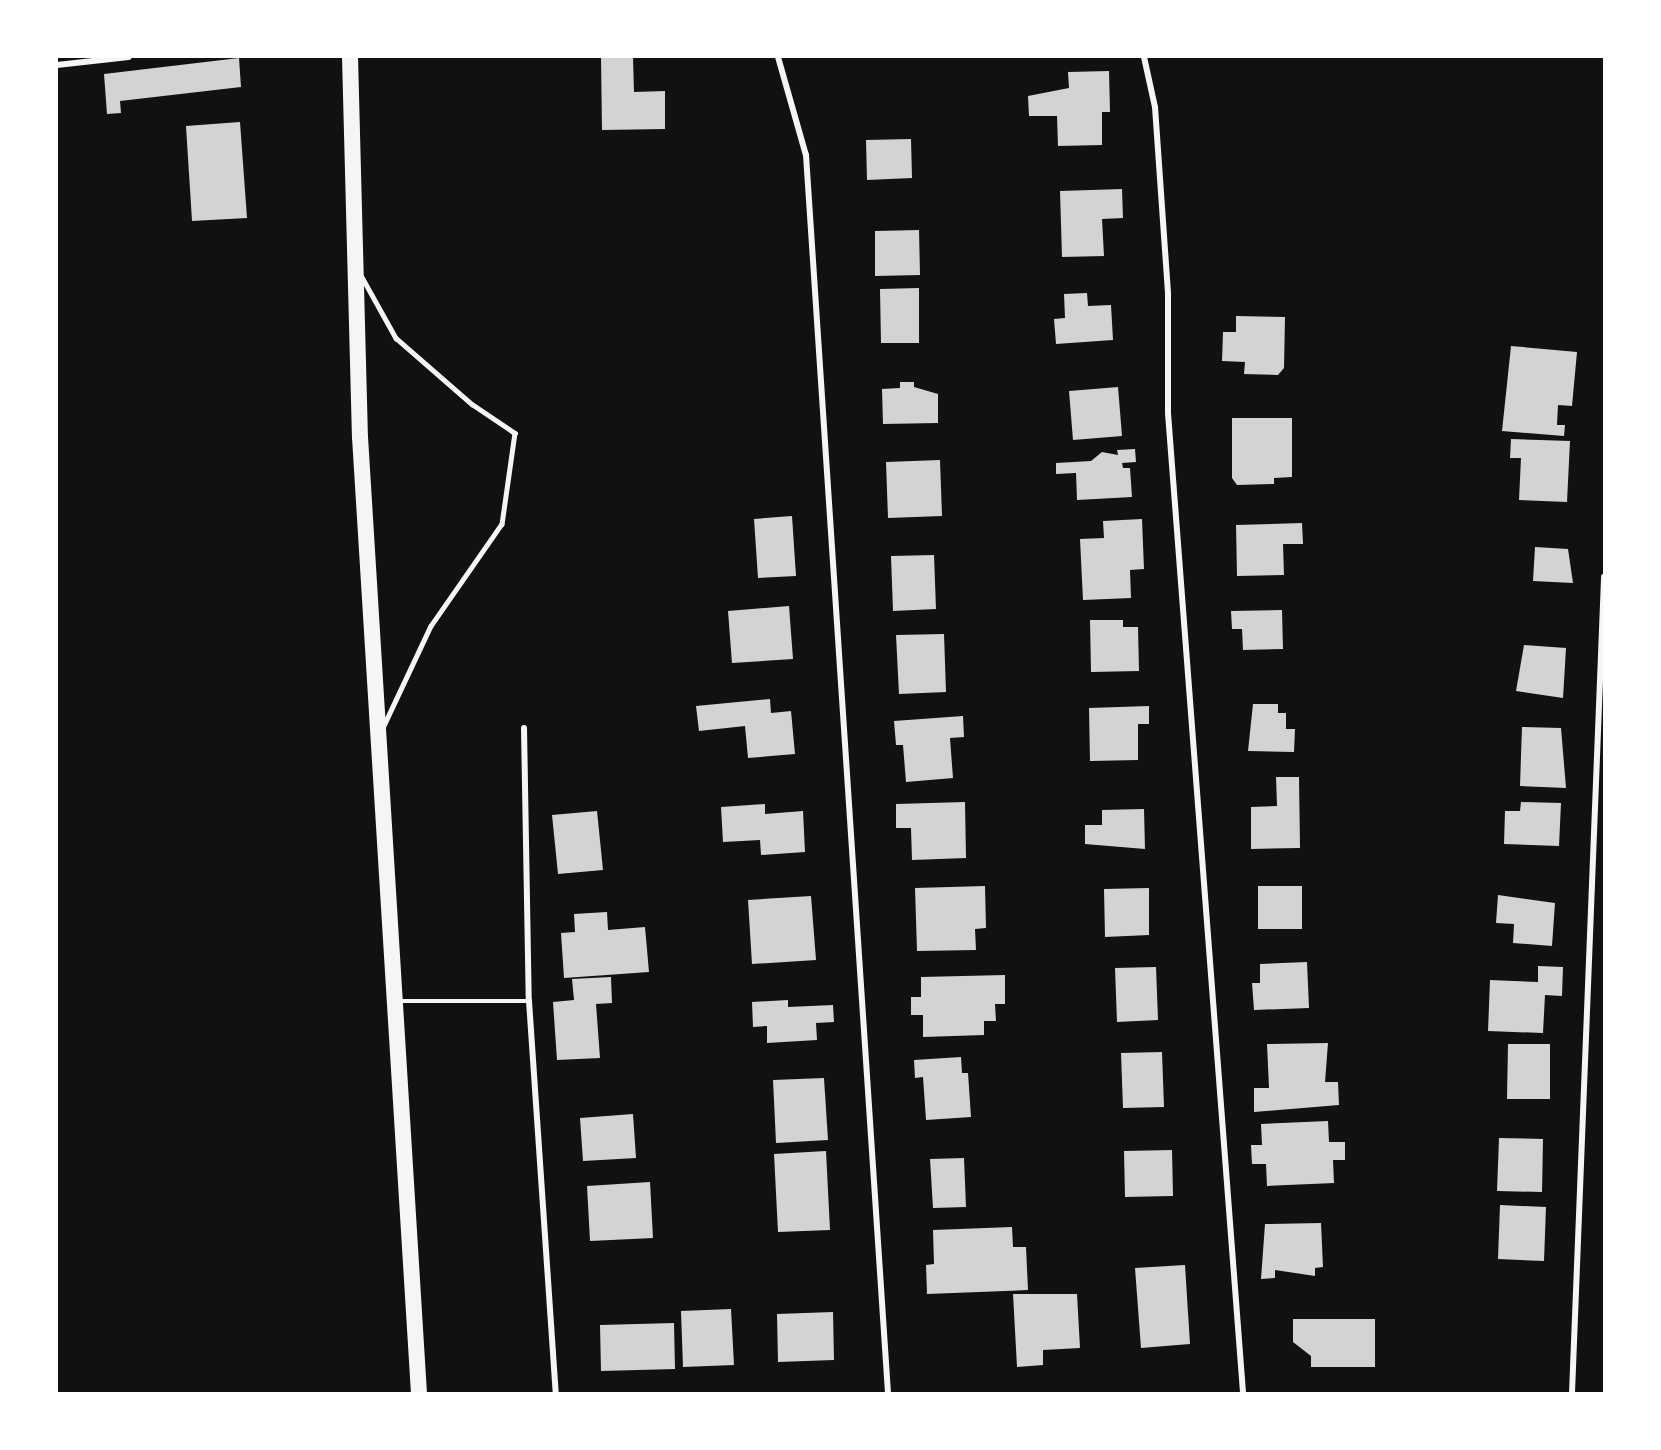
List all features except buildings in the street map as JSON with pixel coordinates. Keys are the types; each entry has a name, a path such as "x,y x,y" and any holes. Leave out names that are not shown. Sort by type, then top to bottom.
{"highway":[{"path":"350,57 356,266 378,739 419,1393"}],"street":[{"path":"57,65 129,57"},
{"path":"778,57 806,155 888,1393"},
{"path":"1144,57 1155,107 1166,260 1168,413 1243,1393"},
{"path":"1572,1393 1604,578"},
{"path":"524,728 529,1001 556,1393"}],"lane":[{"path":"356,266 396,338 472,404 515,433 502,524 431,626 378,739"},
{"path":"393,1001 529,1001"}]}
